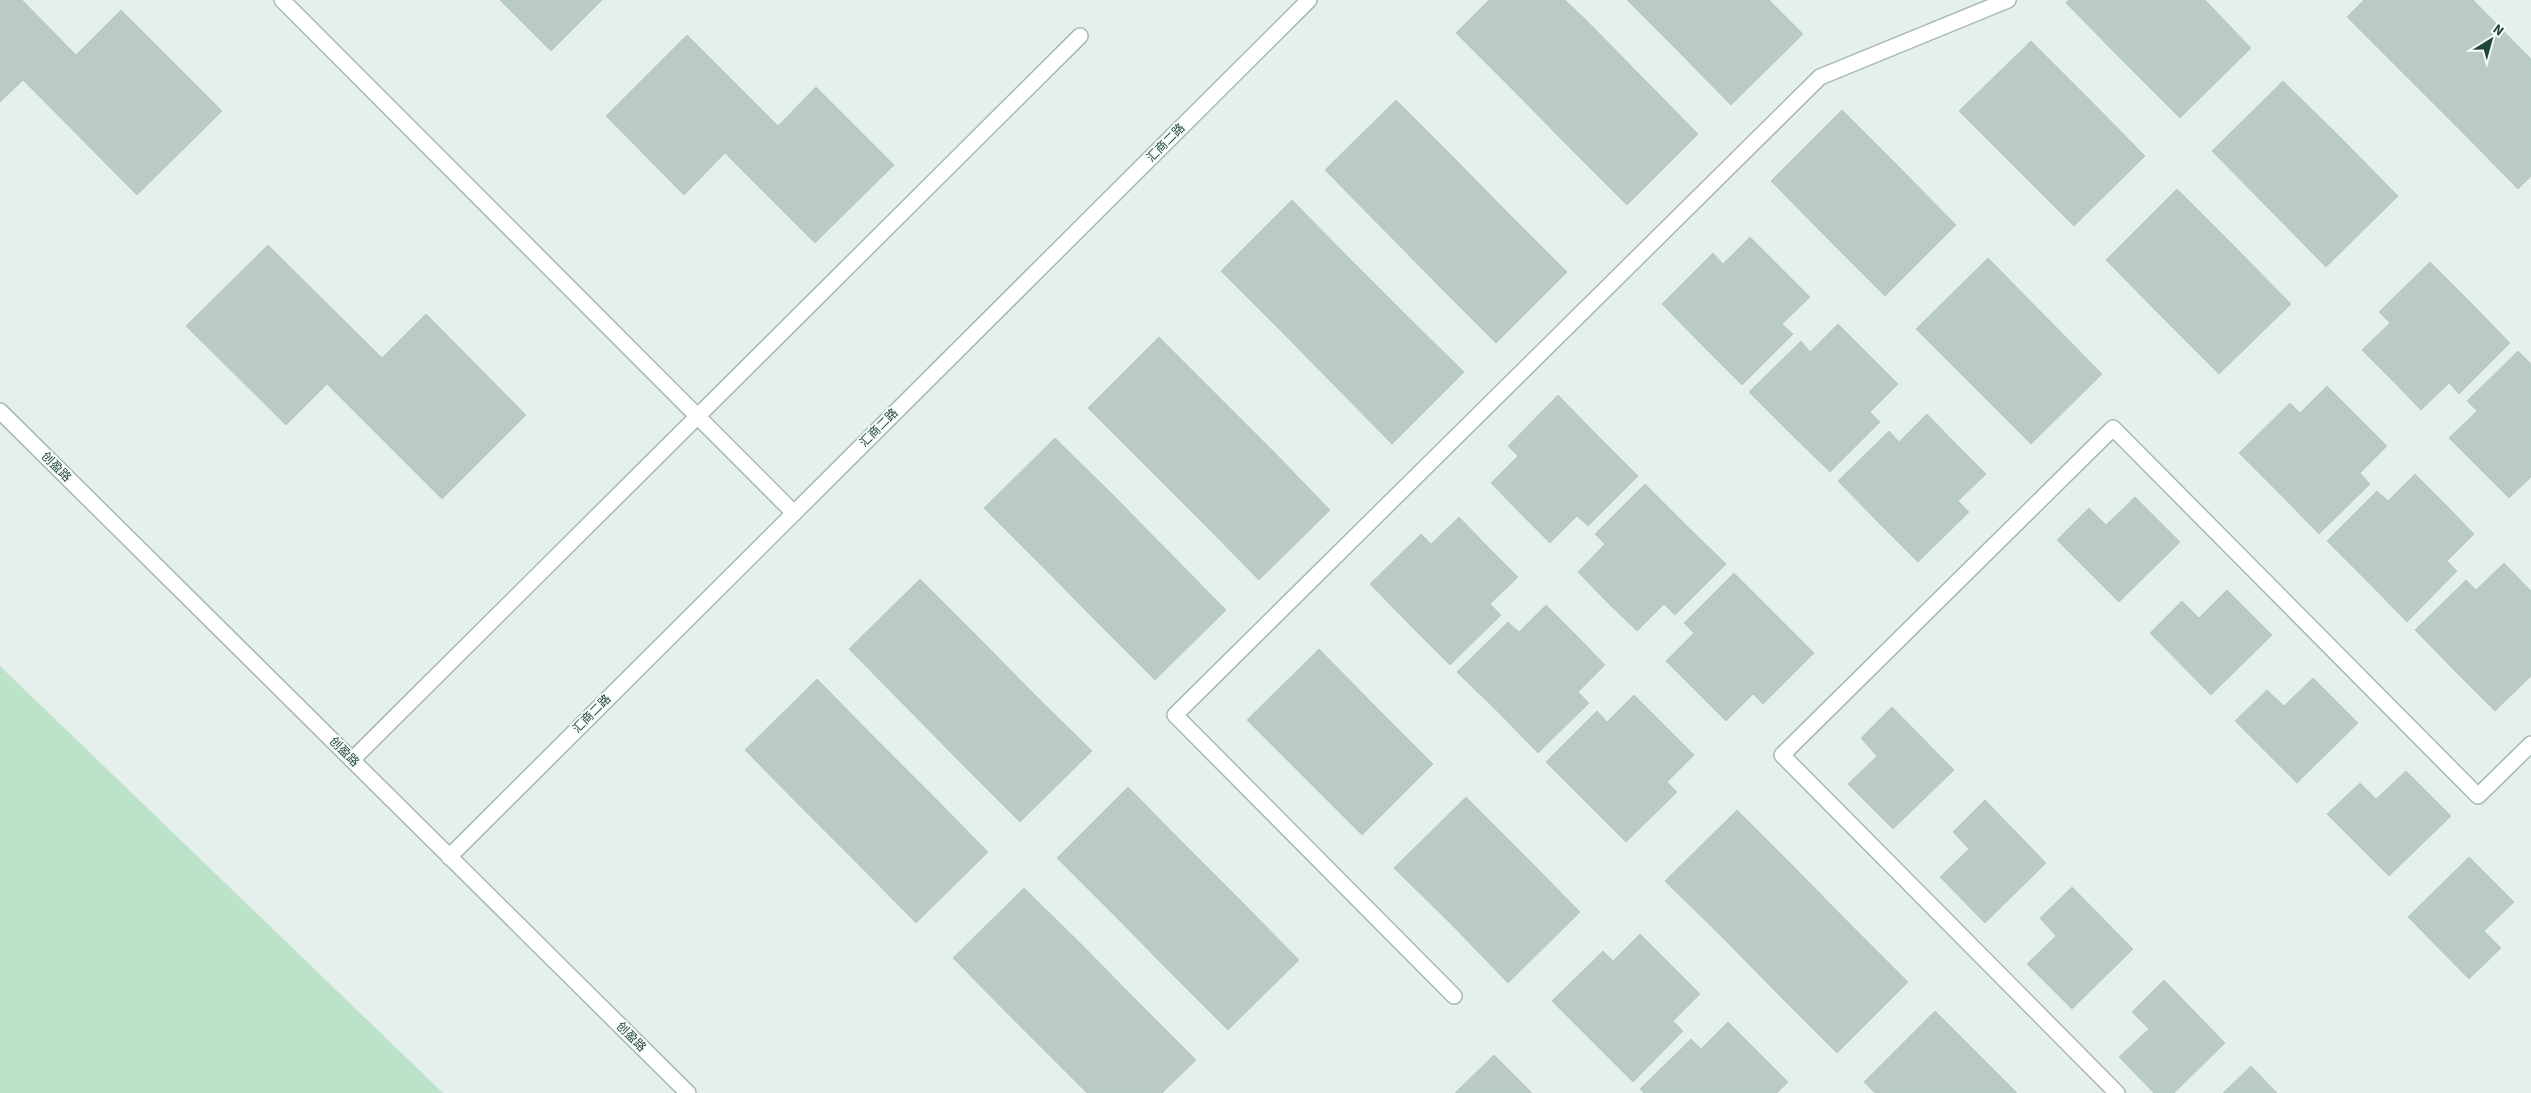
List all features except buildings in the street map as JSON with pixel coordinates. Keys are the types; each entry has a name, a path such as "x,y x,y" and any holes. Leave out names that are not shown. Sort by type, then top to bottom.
{"street":[{"path":"282,0 794,513"},
{"name":"汇商二路","path":"449,857 1309,0"},
{"path":"1454,996 1175,715 1820,77 2008,0"},
{"path":"352,760 1080,36"},
{"name":"创盈路","path":"0,411 688,1093"},
{"path":"2117,1093 1782,755 2113,428 2478,796 2531,744"}],"green space":[{"path":"0,666 443,1093 0,1093"}]}
